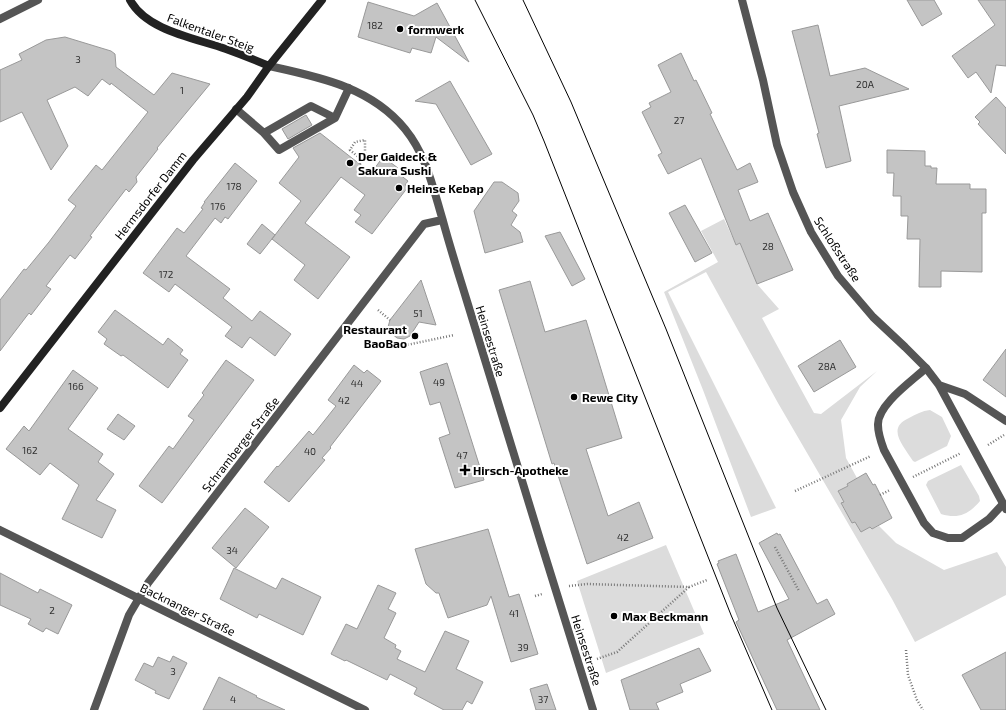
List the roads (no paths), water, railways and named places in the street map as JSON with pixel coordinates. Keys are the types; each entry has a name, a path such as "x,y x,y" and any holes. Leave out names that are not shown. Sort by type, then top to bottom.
{"main road":[{"name":"Falkentaler Steig","path":"130,0 144,17 162,28 228,49 269,66"},
{"name":"Hermsdorfer Damm","path":"0,408 193,160 247,97 269,66 322,0"}],"street":[{"path":"0,19 38,0"},
{"name":"Schloßstraße","path":"742,0 778,145 793,192 810,232 838,276 868,311 926,368 939,385 1005,504"},
{"name":"Heinsestraße","path":"269,66 316,76 367,96 387,110 404,127 426,162 442,220 547,565 593,710"},
{"path":"236,109 264,133 279,150 335,118 349,88"},
{"path":"264,133 312,106 335,118"},
{"name":"Schramberger Straße","path":"94,710 129,615 148,583 424,224 442,220"},
{"path":"926,368 890,400 880,414 878,424 884,450 924,523 933,533 948,538 962,538 974,531 1005,504"},
{"path":"939,385 965,394 1006,421"},
{"name":"Backnanger Straße","path":"0,530 365,710"}],"tram line":[{"path":"475,0 533,115 544,141 731,615 772,710"},
{"path":"523,0 571,102 666,329 777,608 826,710"}],"place":[{"name":"formwerk","path":"400,29"},
{"name":"Der Gaideck & Sakura Sushi","path":"350,163"},
{"name":"Heinse Kebap","path":"399,188"},
{"name":"Restaurant BaoBao","path":"415,336"},
{"name":"Rewe City","path":"574,397"},
{"name":"Hirsch-Apotheke","path":"465,470"},
{"name":"Max Beckmann","path":"614,616"}]}
